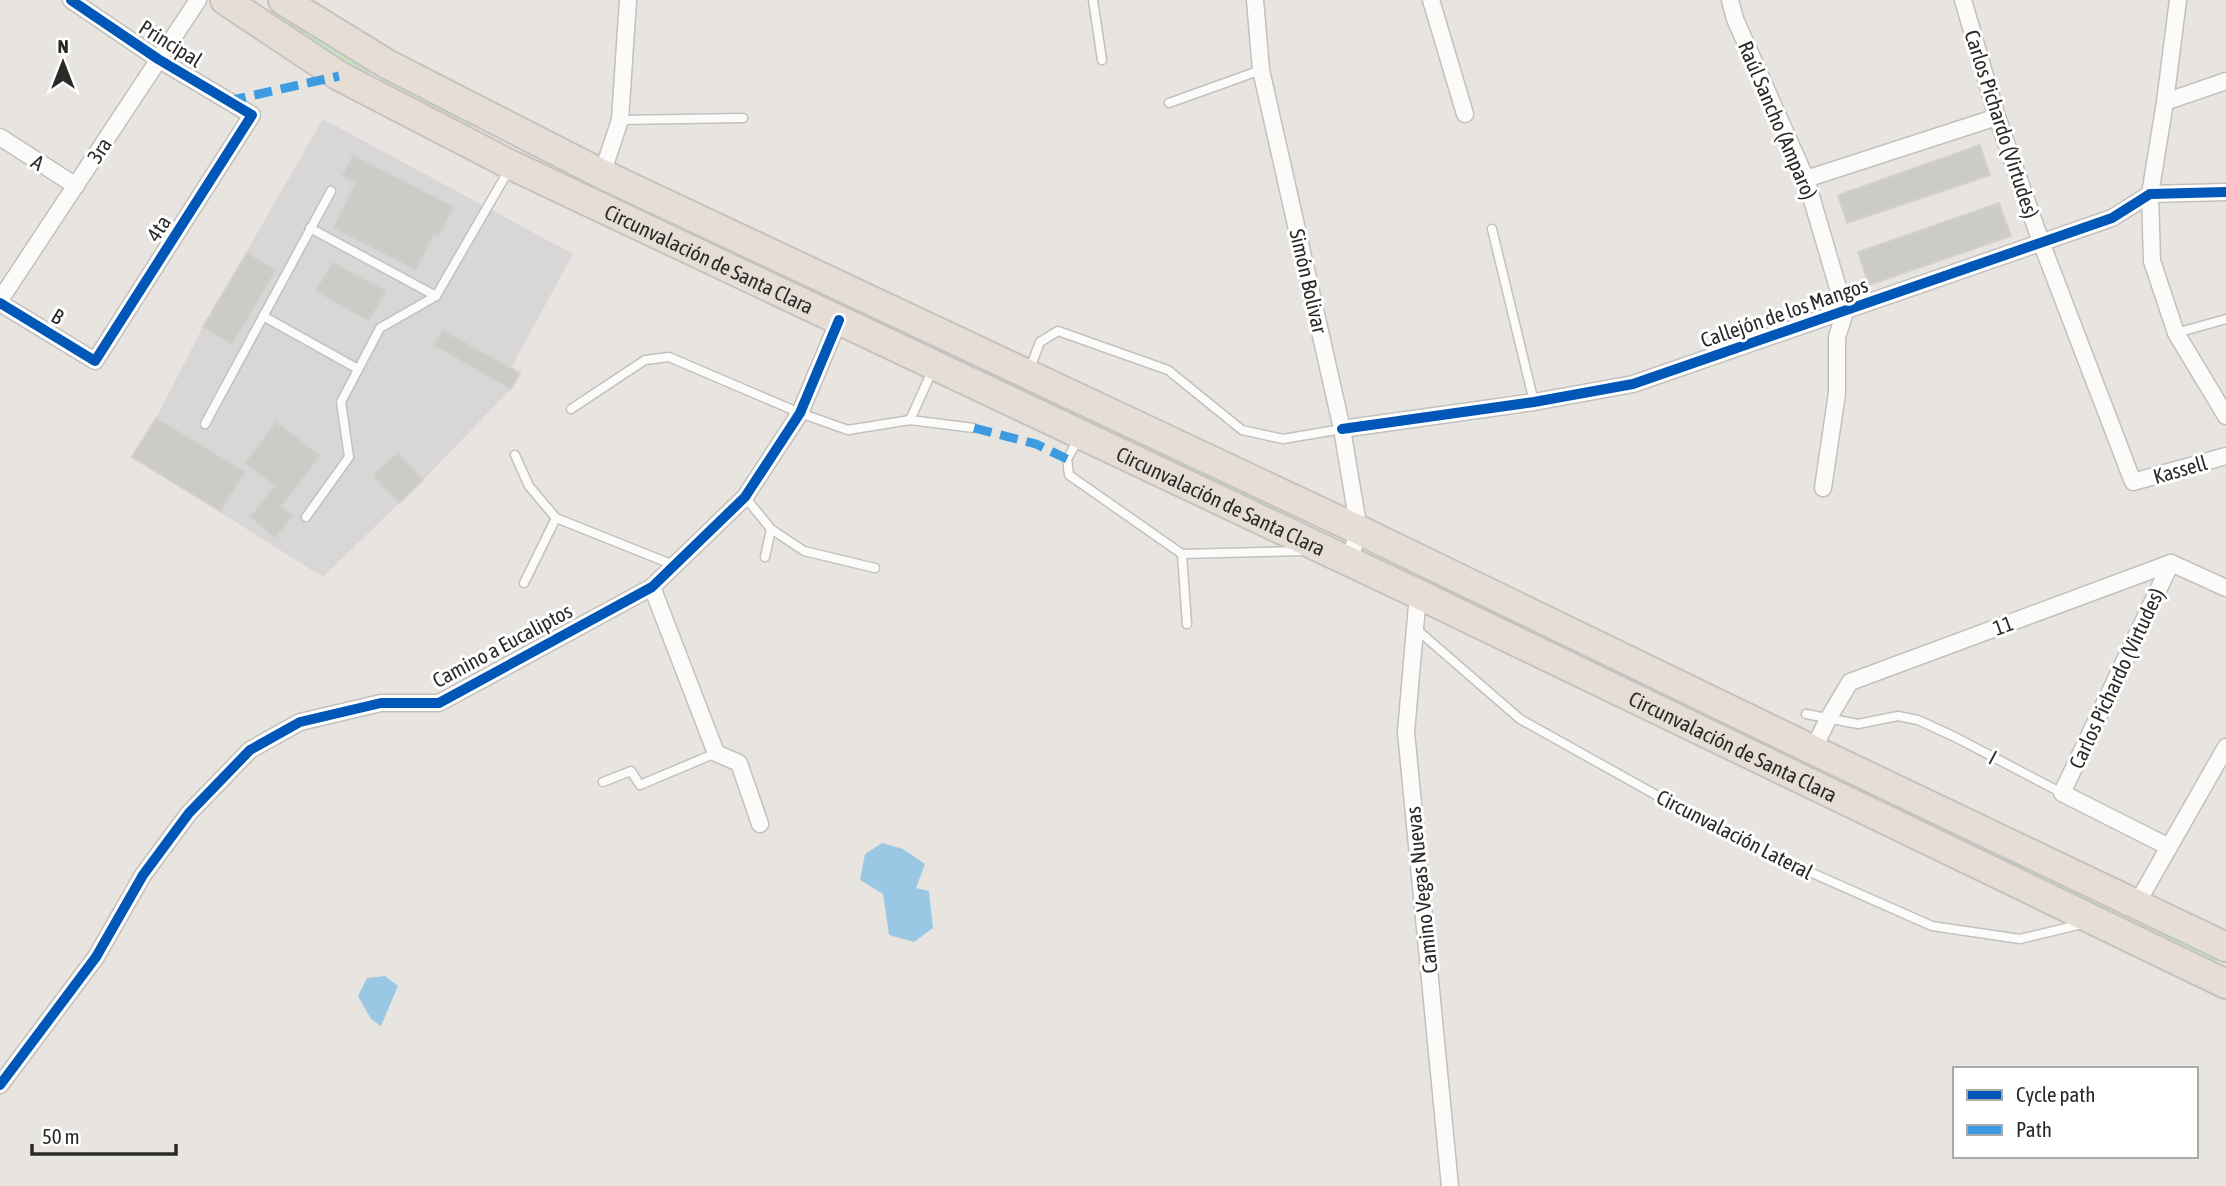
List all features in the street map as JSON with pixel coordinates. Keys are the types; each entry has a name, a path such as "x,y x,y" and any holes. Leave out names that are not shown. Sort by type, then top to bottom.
{"highway":[{"name":"Circunvalación de Santa Clara","path":"225,0 340,76 511,165 1418,594 2226,984"},
{"name":"Circunvalación de Santa Clara","path":"283,0 387,64 602,174 1359,530 2226,947"}],"street":[{"name":"Principal","path":"71,0 158,59 252,116"},
{"name":"3ra","path":"0,302 198,0"},
{"path":"602,174 620,120 628,0"},
{"name":"Simón Bolivar","path":"1255,0 1261,70 1342,429 1359,530 1338,556"},
{"path":"1432,0 1465,114"},
{"name":"Raúl Sancho (Amparo)","path":"1730,0 1735,19 1806,179 1844,312 1837,337 1838,393 1823,488"},
{"name":"Carlos Pichardo (Virtudes)","path":"1964,0 1997,117 2041,242 2133,482"},
{"path":"2178,0 2150,194 2152,261 2176,333 2226,416"},
{"path":"2165,102 2226,81"},
{"name":"4ta","path":"95,361 252,116"},
{"path":"1806,179 1997,117"},
{"name":"A","path":"0,137 76,186"},
{"path":"2150,194 2226,192"},
{"name":"Callejón de los Mangos","path":"1342,429 1534,402 1633,384 2112,218 2150,194"},
{"name":"B","path":"0,302 95,361"},
{"name":"Camino a Eucaliptos","path":"0,1085 96,957 150,865 190,813 250,750 300,722 382,703 439,703 652,587 745,497 800,412 839,320"},
{"name":"Kassell","path":"2133,482 2226,456"},
{"path":"2171,563 2226,588"},
{"name":"Carlos Pichardo (Virtudes)","path":"2062,793 2171,563"},
{"name":"11","path":"1814,750 1828,719 1850,682 2171,563"},
{"path":"652,587 716,753 739,763 760,824"},
{"name":"Camino Vegas Nuevas","path":"1418,594 1406,732 1450,1186"},
{"path":"2136,905 2226,747"},
{"name":"I","path":"2062,793 2169,847"}],"lane":[{"path":"1093,0 1102,60"},
{"path":"1169,103 1261,70"},
{"path":"620,120 743,118"},
{"path":"306,517 349,457 341,402 380,328 436,296 511,165"},
{"path":"205,424 331,191"},
{"path":"310,228 436,296"},
{"path":"1492,229 1534,402"},
{"path":"263,316 358,369"},
{"path":"2176,333 2226,319"},
{"name":"Callejón de los Mangos","path":"1028,374 1040,342 1058,331 1168,370 1242,430 1283,439 1342,429"},
{"path":"571,409 645,360 669,357 848,430 910,420 974,428"},
{"path":"910,420 935,365"},
{"path":"1082,435 1067,459 1069,475 1182,554 1338,556"},
{"path":"515,454 529,486 556,517 676,566"},
{"path":"745,497 771,529 804,551 876,568"},
{"path":"524,583 556,517"},
{"path":"765,557 771,529"},
{"path":"1182,554 1187,624"},
{"name":"Circunvalación Lateral","path":"1415,628 1520,719 1735,839 1932,926 2020,939 2095,921"},
{"name":"I","path":"1806,714 1858,724 1898,716 1918,720 2062,793"},
{"path":"603,782 631,771 640,785 716,753"}],"shaded area":[{"path":"323,119 573,254 511,368 511,389 423,480 323,577 132,457 156,418 203,327"}],"green space":[{"path":"291,15 375,70 363,76 274,22"},
{"path":"384,77 474,124 465,132 375,83"},
{"path":"680,226 928,344 924,350 673,231"},
{"path":"942,348 1304,518 1287,524 935,353"},
{"path":"1416,569 2217,954 2218,965 1398,571"}],"water":[{"path":"882,843 903,849 925,864 916,888 929,891 933,928 914,942 889,935 883,894 860,880 865,854"},
{"path":"385,976 398,986 381,1026 371,1019 358,996 367,978"}],"building":[{"path":"1980,145 1990,175 1847,223 1838,195"},
{"path":"353,155 454,207 439,236 434,233 416,270 333,228 355,183 342,176"},
{"path":"1999,203 2011,236 1869,285 1858,252"},
{"path":"247,253 276,270 232,344 203,327"},
{"path":"332,262 386,291 369,321 316,291"},
{"path":"442,330 520,373 511,389 434,345"},
{"path":"156,418 245,472 220,511 132,457"},
{"path":"276,422 320,456 281,506 293,516 275,538 250,517 275,486 245,463"},
{"path":"398,453 423,480 399,503 373,475"}],"marked path":[{"path":"228,101 339,76"},
{"path":"974,428 1036,444 1067,459"}],"cycle path":[{"path":"0,303 95,361 252,115 158,59 71,0"},
{"path":"1342,429 1534,402 1633,384 2112,218 2150,194 2226,192"},
{"path":"0,1085 96,957 143,875 189,813 250,750 300,722 381,703 439,703 652,587 745,497 800,413 839,320"}]}
